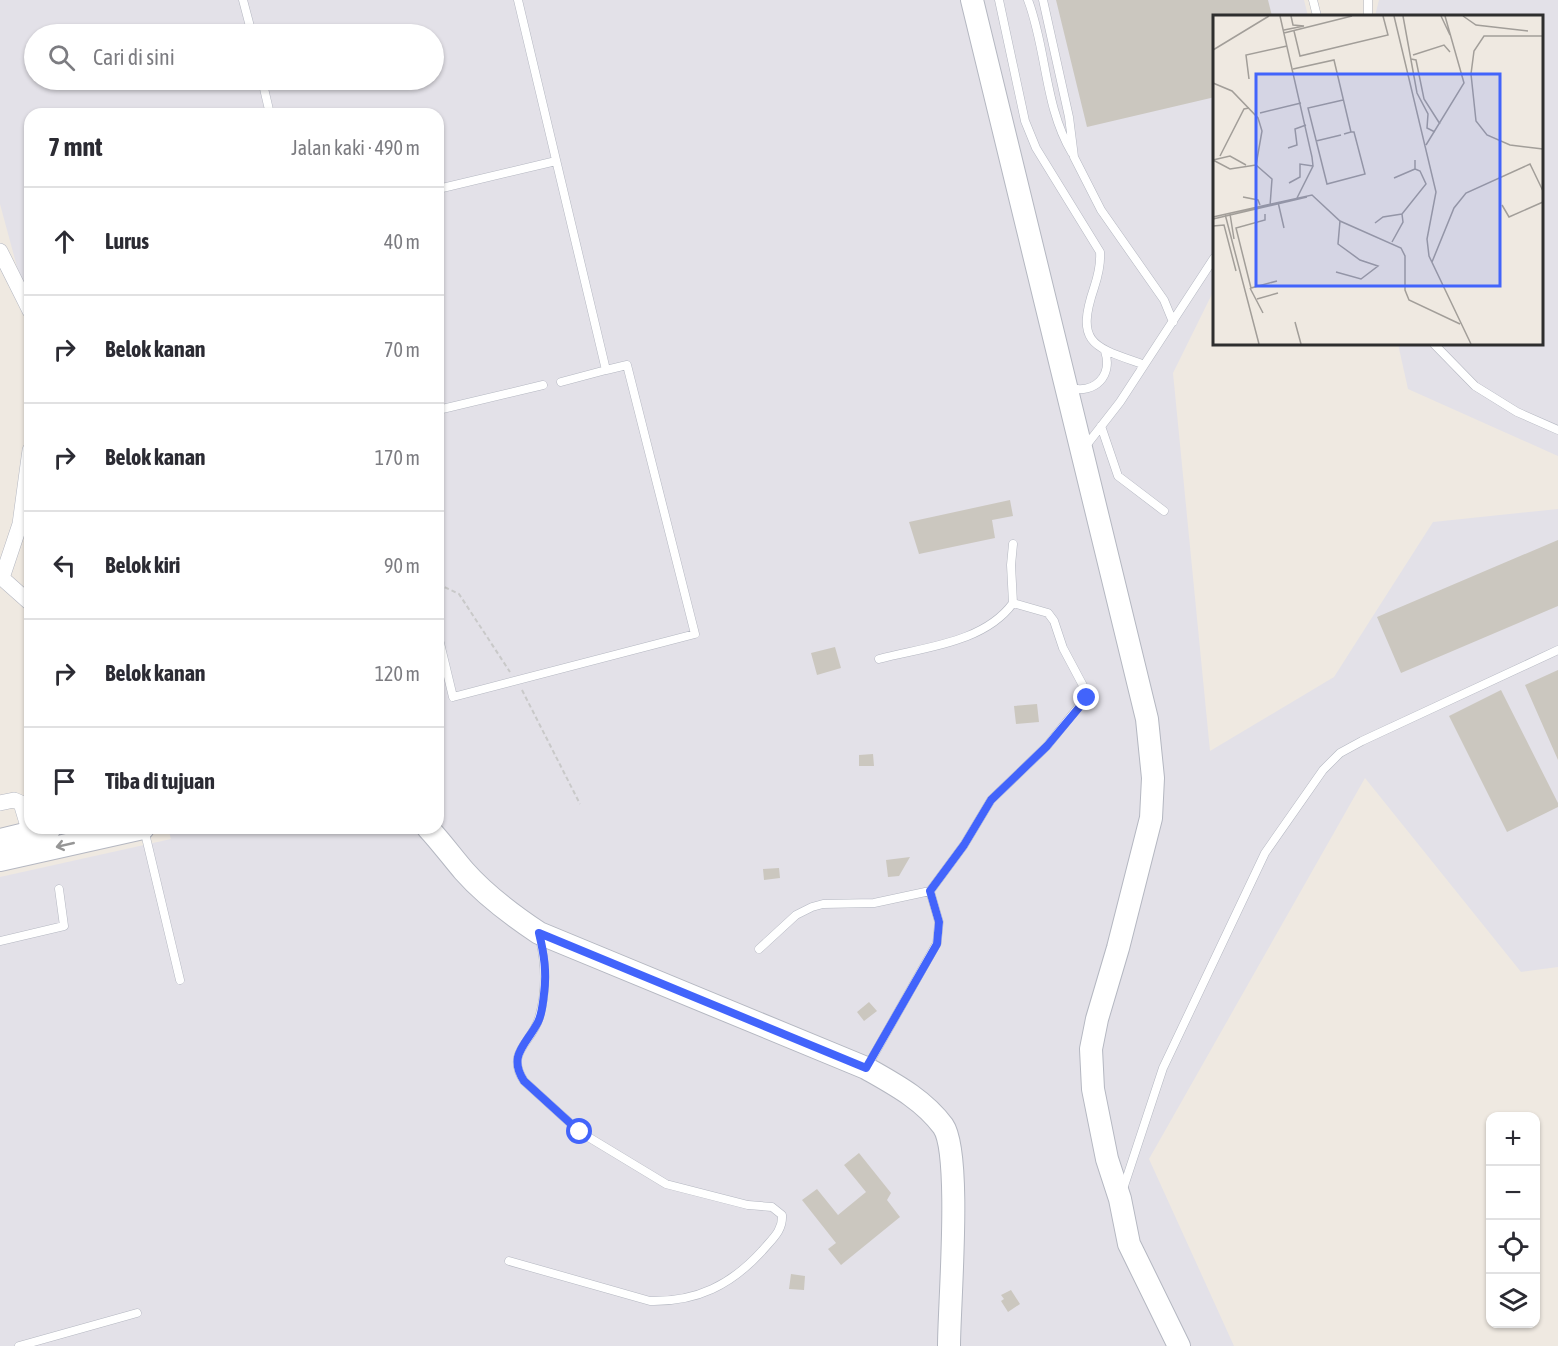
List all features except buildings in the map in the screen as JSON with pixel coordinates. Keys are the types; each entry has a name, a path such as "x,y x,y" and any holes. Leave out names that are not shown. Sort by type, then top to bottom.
{"street":[{"path":"972,0 1147,718 1153,778 1151,818 1118,948 1097,1019 1091,1049 1093,1089 1107,1159 1120,1199 1129,1244 1179,1346"},
{"path":"0,251 24,299"},
{"path":"24,494 20,524 1,579 24,598"},
{"path":"0,803 14,800 24,807"},
{"path":"0,840 24,834"},
{"path":"0,860 91,834"},
{"path":"433,834 464,872 509,914 539,933 866,1068 902,1088 924,1106 944,1128 952,1159 949,1346"}],"lane":[{"path":"243,0 249,24"},
{"path":"518,0 606,370"},
{"path":"999,0 1025,122 1036,148 1100,252 1101,261 1085,324 1090,339 1105,351 1142,364"},
{"path":"1028,0 1033,14 1047,87 1062,137 1101,210 1164,300 1173,322"},
{"path":"1043,0 1069,117 1074,157"},
{"path":"1313,0 1317,15"},
{"path":"264,90 269,108"},
{"path":"444,188 556,161"},
{"path":"1082,452 1120,402 1142,364 1213,261"},
{"path":"1435,345 1475,386 1517,412 1558,430"},
{"path":"1065,387 1084,390 1093,388 1103,380 1108,369 1105,351"},
{"path":"444,660 453,697 695,634 627,365 561,382"},
{"path":"444,409 543,385"},
{"path":"1101,426 1118,476 1164,511"},
{"path":"879,659 972,635 1006,612 1013,603 1011,565 1013,544"},
{"path":"759,949 796,915 812,907 823,904 874,903 930,891 964,845 991,800 1071,720 1088,695 1063,648 1054,621 1048,613 1013,603"},
{"path":"1120,1199 1163,1068 1224,939 1265,853 1323,770 1340,753 1362,741 1558,650"},
{"path":"144,834 180,980"},
{"path":"0,941 64,926 59,889"},
{"path":"866,1068 937,944 939,922 930,891"},
{"path":"509,1261 650,1301 670,1301 702,1295 724,1284 744,1270 779,1232 782,1224 782,1215 772,1207 748,1205 666,1184 580,1132 524,1081 518,1071 517,1061 539,1021 544,994 546,966 539,933"},
{"path":"19,1346 138,1313"}],"shaded area":[{"path":"0,0 1304,0 1308,15 1213,15 1213,292 1173,373 1210,751 1334,677 1433,522 1558,509 1558,967 1521,972 1365,778 1149,1159 1234,1346 0,1346 0,877 171,839 170,834 444,834 444,108 24,108 24,293 0,204"},
{"path":"1379,0 1558,0 1558,456 1408,389 1398,345 1543,345 1543,15 1375,15"}],"route":[{"path":"580,1132 524,1081 518,1071 517,1061 520,1052 539,1021 544,994 546,966 539,933 866,1068 937,944 939,922 930,891 964,845 991,800 1047,746 1087,698"}]}
